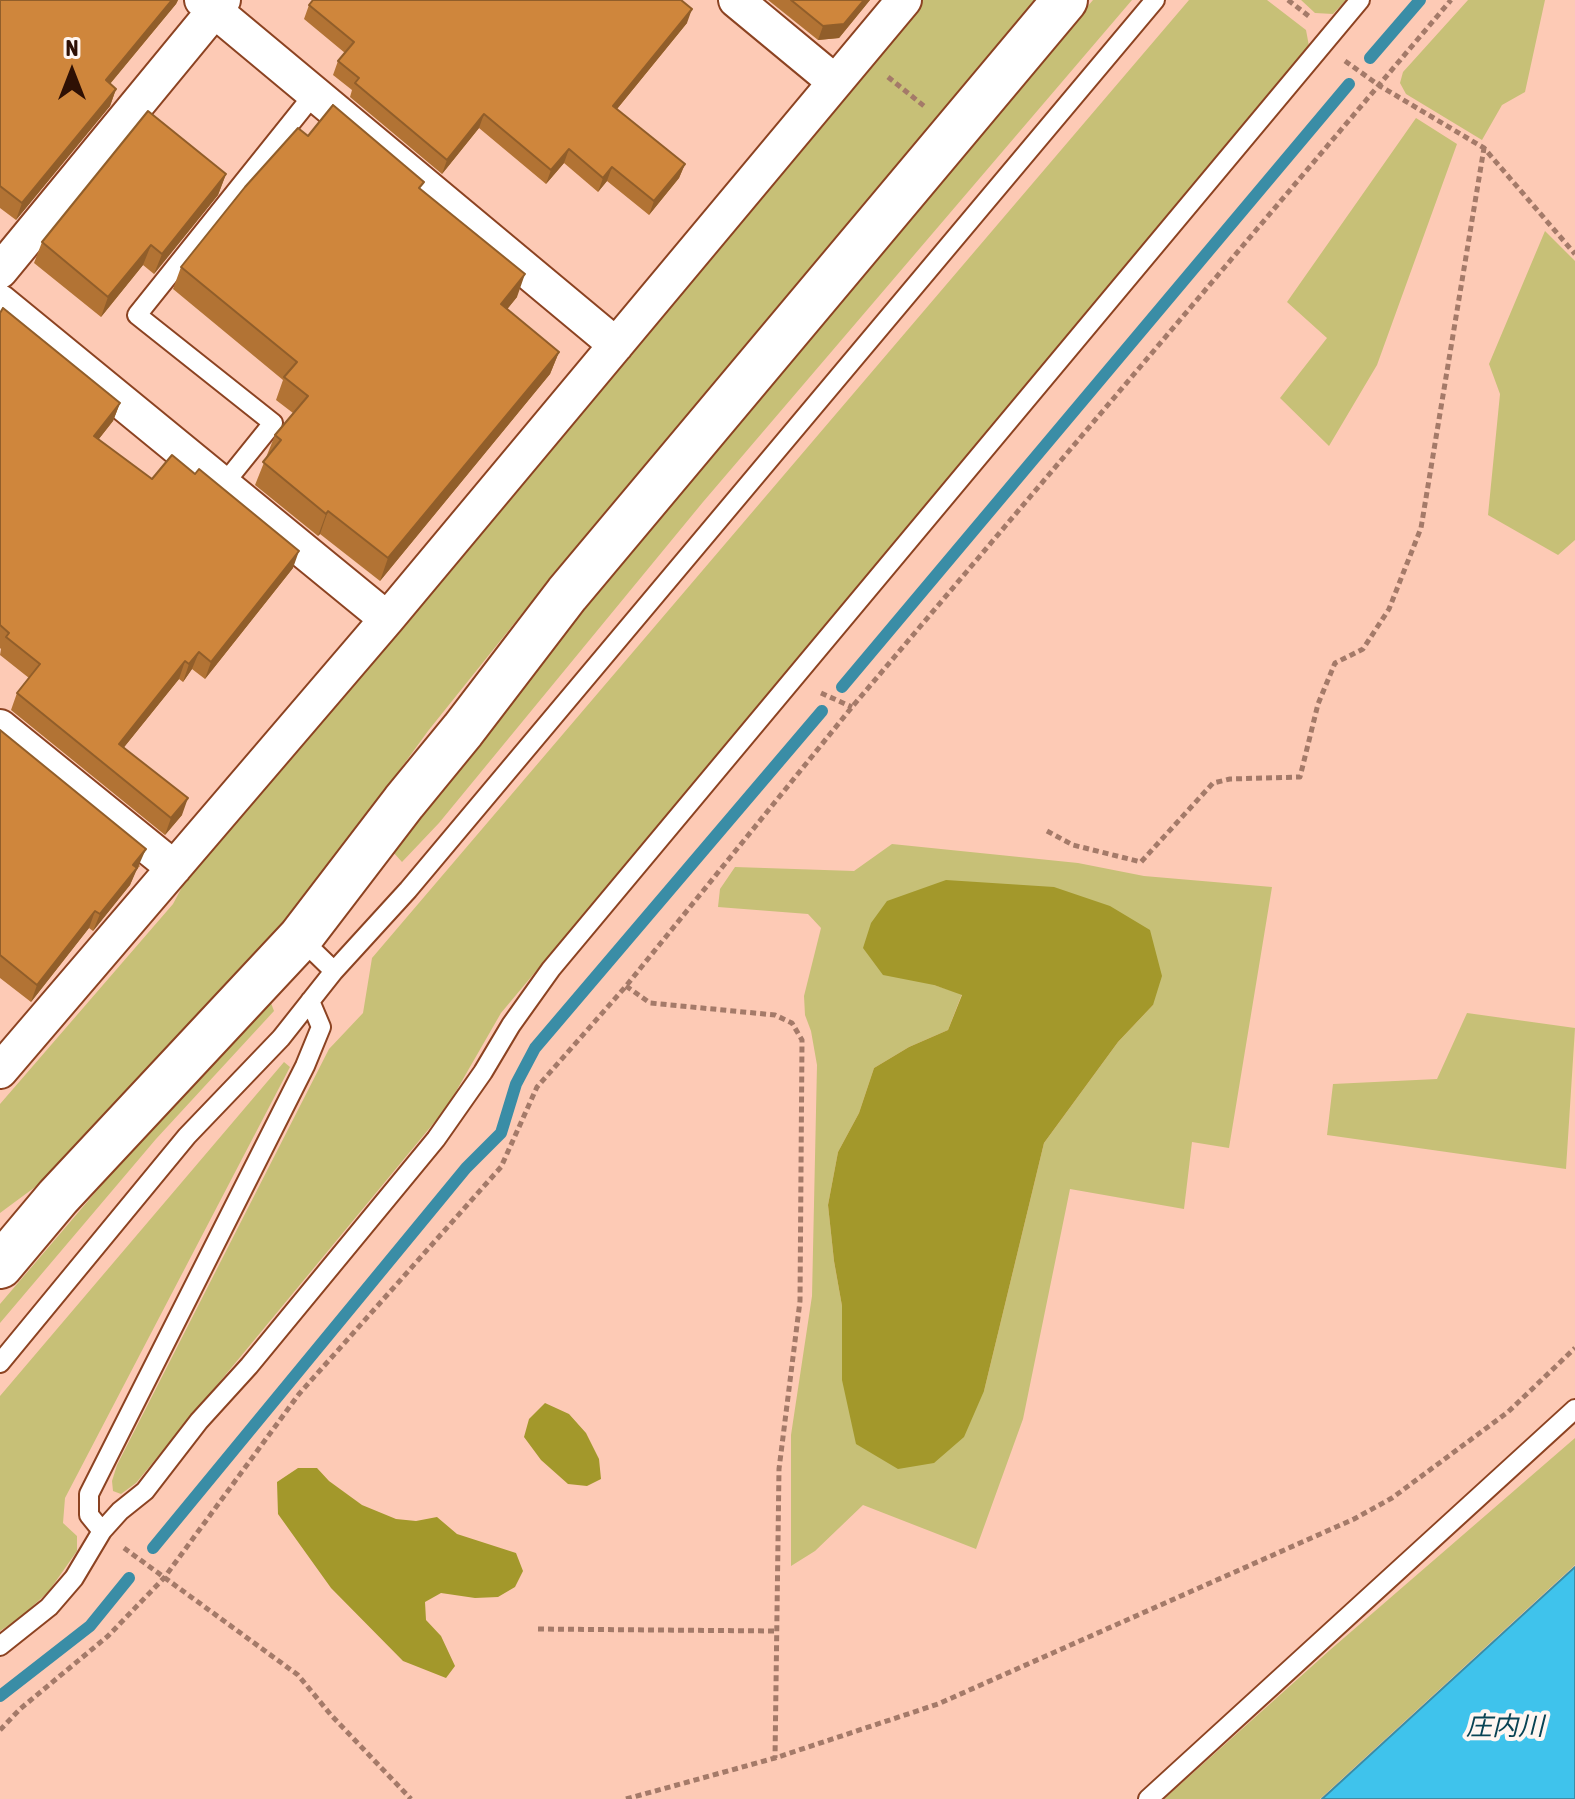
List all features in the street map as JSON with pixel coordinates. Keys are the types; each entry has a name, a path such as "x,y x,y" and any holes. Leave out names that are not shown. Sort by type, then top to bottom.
{"street":[{"path":"736,0 835,82"},
{"path":"0,1071 387,619 904,0"},
{"path":"6,1249 300,938 567,594 1065,0"},
{"path":"0,271 213,3 314,94 616,345"},
{"path":"0,302 387,619"},
{"path":"0,727 174,868"}],"lane":[{"path":"0,1363 187,1136 281,1038 334,971 408,890 1155,0"},
{"path":"0,1646 49,1607 74,1578 102,1531 145,1491 199,1421 341,1255 457,1112 511,1025 551,969 1360,0"},
{"path":"223,485 273,423 137,315 314,94"},
{"path":"300,938 334,971"},
{"path":"102,1531 89,1515 89,1494 305,1066 321,1027 310,1001"},
{"path":"1148,1799 1575,1409"}],"path":[{"path":"0,1730 20,1709 108,1636 164,1578 299,1394 501,1167 537,1087 626,986 852,707 1451,0"},
{"path":"1322,44 1380,86 1484,148 1575,254"},
{"path":"1047,831 1073,845 1141,862 1213,783 1230,779 1300,777 1318,704 1335,663 1363,649 1389,609 1421,528 1484,148"},
{"path":"626,986 650,1003 775,1015 792,1023 802,1040 800,1301 779,1469 775,1758"},
{"path":"626,1799 775,1758 938,1704 1354,1519 1392,1498 1508,1412 1575,1348"},
{"path":"102,1531 298,1675 331,1715 411,1799"},
{"path":"538,1629 776,1631"}],"shaded area":[{"path":"921,0 1039,0 545,585 428,731 372,808 336,866 252,964 181,1031 86,1139 50,1176 0,1213 0,1104 173,904 190,872"},
{"path":"1093,0 1132,0 703,502 439,823 402,862 393,852 585,597"},
{"path":"1189,0 1267,0 1306,30 1309,46 501,1013 447,1107 136,1483 121,1494 113,1491 112,1481 117,1465 329,1049 363,1013 372,958"},
{"path":"1301,0 1346,0 1333,14 1315,13"},
{"path":"1468,0 1545,0 1525,92 1502,105 1482,140 1406,94 1400,83 1403,72"},
{"path":"1416,118 1457,144 1377,365 1329,446 1280,398 1327,338 1287,302"},
{"path":"1545,231 1575,261 1575,540 1558,555 1488,515 1500,394 1489,364"},
{"path":"892,844 1078,863 1144,876 1272,887 1229,1148 1192,1142 1184,1209 1070,1189 1023,1419 976,1549 863,1505 815,1551 791,1566 791,1435 812,1296 817,1065 805,1015 804,996 821,928 808,914 718,907 720,889 735,867 854,871","holes":["934,985 1153,1005 1118,1042 1044,1143 984,1391 842,1380 842,1306 828,1205 838,1152 859,1113 874,1068 909,1047 948,1030 962,994"]},
{"path":"946,880 1054,887 1110,906 1150,930 1162,976 1153,1005 1118,1042 1044,1143 984,1391 964,1437 934,1463 898,1469 856,1444 842,1380 842,1306 828,1205 838,1152 859,1113 874,1068 909,1047 948,1030 962,995 934,985 883,975 863,948 871,923 887,901"},
{"path":"271,1003 274,1011 156,1139 0,1323 0,1304 152,1126"},
{"path":"1467,1013 1575,1028 1566,1169 1327,1135 1333,1084 1437,1079"},
{"path":"284,1062 290,1067 65,1498 63,1523 77,1536 77,1551 49,1591 20,1618 0,1631 0,1396"},
{"path":"545,1403 569,1414 586,1433 599,1459 601,1479 587,1486 568,1484 541,1460 524,1437 529,1419"},
{"path":"1575,1438 1575,1565 1320,1799 1164,1799 1330,1650"},
{"path":"298,1468 317,1468 329,1481 362,1505 396,1519 416,1521 437,1517 457,1534 516,1553 523,1571 515,1587 498,1597 475,1598 441,1593 425,1602 426,1620 441,1636 455,1666 446,1678 403,1661 331,1588 278,1514 277,1482"}],"water":[{"name":"庄内川","path":"1575,1567 1575,1799 1322,1799"}],"building":[{"path":"0,0 172,0 106,80 116,89 22,203 0,186"},
{"path":"313,0 681,0 692,9 613,106 685,164 654,201 612,167 603,178 569,149 551,170 484,114 447,160 355,83 359,78 338,61 354,42 309,5"},
{"path":"791,0 864,0 844,24 823,26"},
{"path":"333,105 424,182 419,188 525,274 501,304 559,352 388,558 328,511 326,514 263,462 281,440 275,435 308,396 284,377 297,362 181,267 245,187 298,128 308,136"},
{"path":"148,111 226,174 162,254 151,245 108,297 42,242"},
{"path":"3,308 120,403 94,436 152,479 172,455 195,474 199,469 299,551 211,662 199,652 189,664 185,661 119,744 188,798 171,818 17,693 40,664 6,637 9,633 0,625 0,313"},
{"path":"0,730 146,849 133,865 137,868 100,914 95,911 37,985 0,955"}],"waterway":[{"path":"1370,58 1420,0"},
{"path":"842,687 1349,84"},
{"path":"153,1548 466,1168 501,1133 516,1084 535,1048 822,711"},
{"path":"0,1696 90,1626 129,1578"}]}
